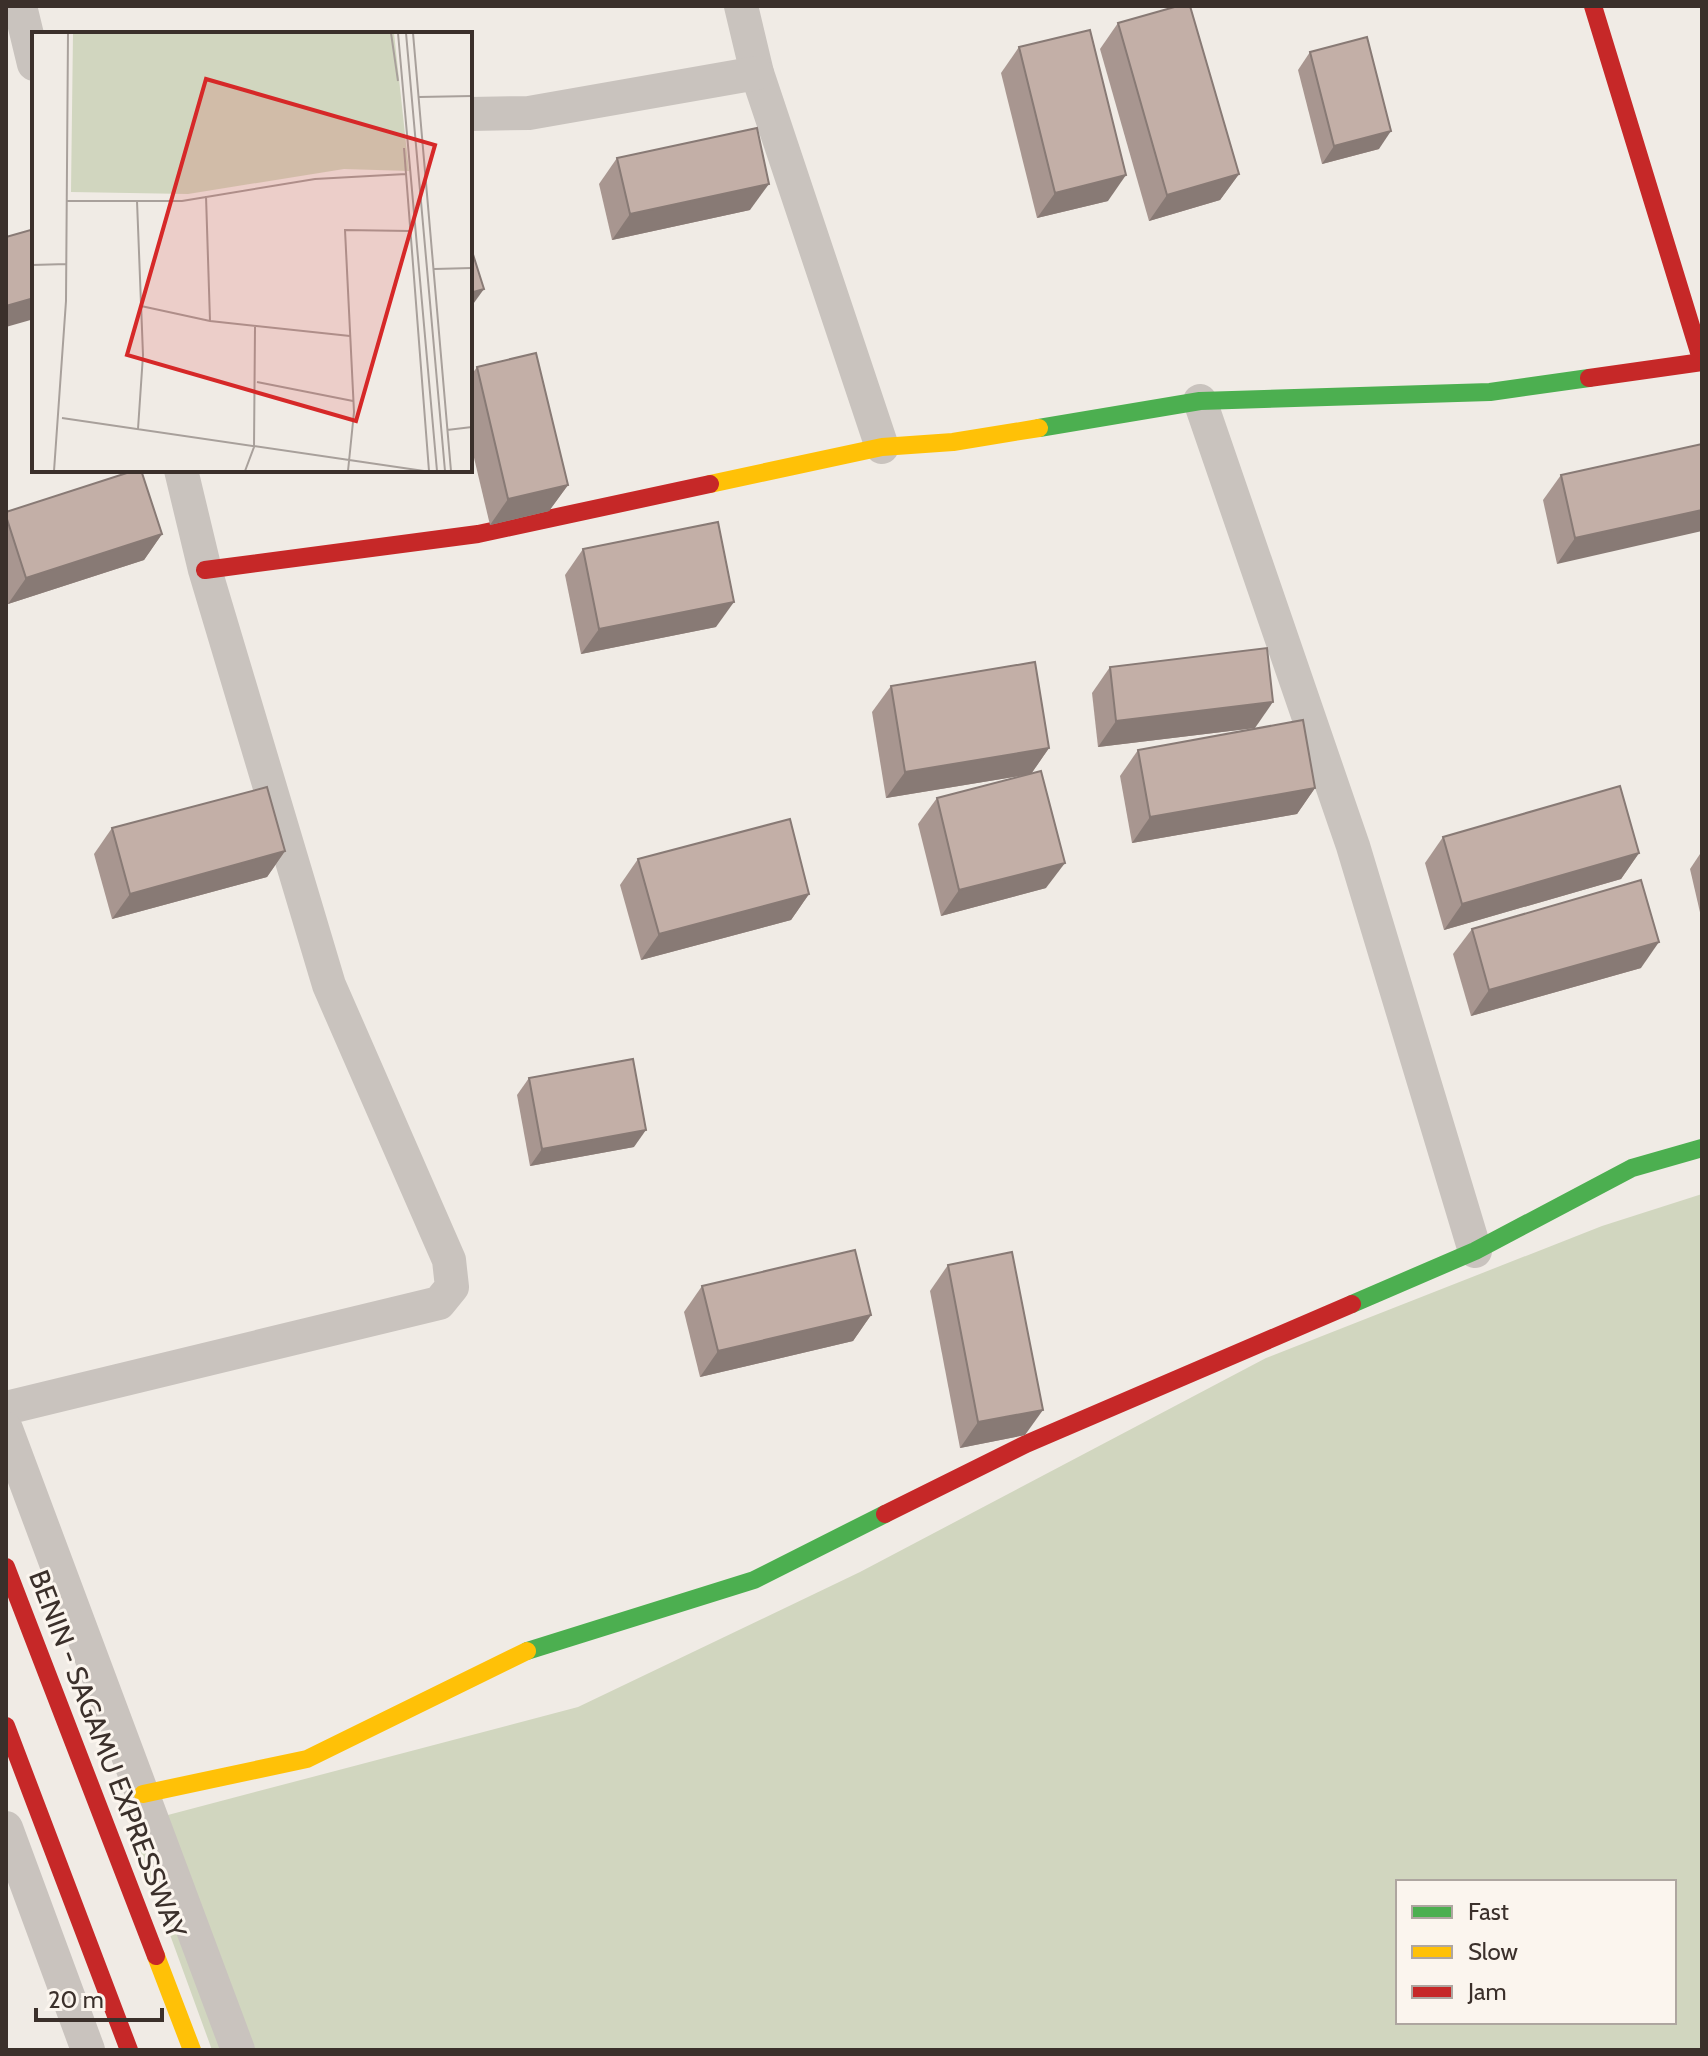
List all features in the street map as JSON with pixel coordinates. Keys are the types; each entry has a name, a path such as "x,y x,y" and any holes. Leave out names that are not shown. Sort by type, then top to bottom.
{"main road":[{"path":"205,570 478,534 882,447 953,442 1200,401 1490,392 1702,362 1593,6"},
{"path":"143,1794 307,1759 543,1643 754,1580 1026,1444 1475,1251 1632,1168 1702,1148"},
{"name":"BENIN - SAGAMU EXPRESSWAY","path":"6,1567 192,2050"},
{"path":"6,1726 129,2050"}],"street":[{"path":"20,6 32,56"},
{"path":"741,6 757,73 882,447"},
{"path":"472,114 529,113 757,73"},
{"path":"1200,401 1353,846 1475,1251"},
{"path":"6,1408 439,1303 452,1287 449,1260 329,985 205,570 181,472"},
{"path":"6,1429 238,2050"},
{"path":"6,1828 88,2050"}],"green space":[{"path":"1702,1194 1702,2050 212,2050 130,1825 578,1707 860,1572 1266,1358 1602,1226"}],"building":[{"path":"1178,6 1190,6 1239,174 1167,195 1118,23"},
{"path":"1090,30 1126,175 1055,193 1019,47"},
{"path":"1367,37 1391,131 1334,146 1310,52"},
{"path":"757,128 769,184 630,214 617,158"},
{"path":"32,230 32,299 6,306 6,237"},
{"path":"472,251 484,289 472,292"},
{"path":"536,353 568,485 508,499 477,367"},
{"path":"1702,444 1702,510 1575,538 1561,475"},
{"path":"130,472 142,472 162,534 26,578 6,512"},
{"path":"718,522 734,602 599,629 583,549"},
{"path":"1267,648 1273,702 1116,721 1110,667"},
{"path":"1035,662 1049,748 905,772 891,686"},
{"path":"1303,720 1315,788 1150,817 1138,750"},
{"path":"1041,771 1065,863 959,890 937,798"},
{"path":"1620,786 1639,853 1462,904 1443,837"},
{"path":"267,787 285,851 130,894 112,828"},
{"path":"790,819 809,894 659,934 638,859"},
{"path":"1641,880 1659,942 1489,990 1472,929"},
{"path":"633,1059 646,1130 542,1149 529,1078"},
{"path":"855,1250 871,1315 718,1351 702,1286"},
{"path":"1012,1252 1043,1410 978,1422 948,1265"}],"traffic: fast":[{"path":"1039,428 1200,401 1490,392 1589,378"},
{"path":"1352,1304 1475,1251 1632,1168 1702,1148"},
{"path":"527,1651 754,1580 885,1514"}],"traffic: slow":[{"path":"710,484 882,447 953,442 1039,428"},
{"path":"143,1794 307,1759 527,1651"},
{"path":"156,1956 192,2050"}],"traffic: jam":[{"path":"1589,378 1702,362 1593,6"},
{"path":"205,570 478,534 710,484"},
{"path":"885,1514 1026,1444 1352,1304"},
{"path":"6,1567 156,1956"},
{"path":"6,1726 129,2050"}]}
